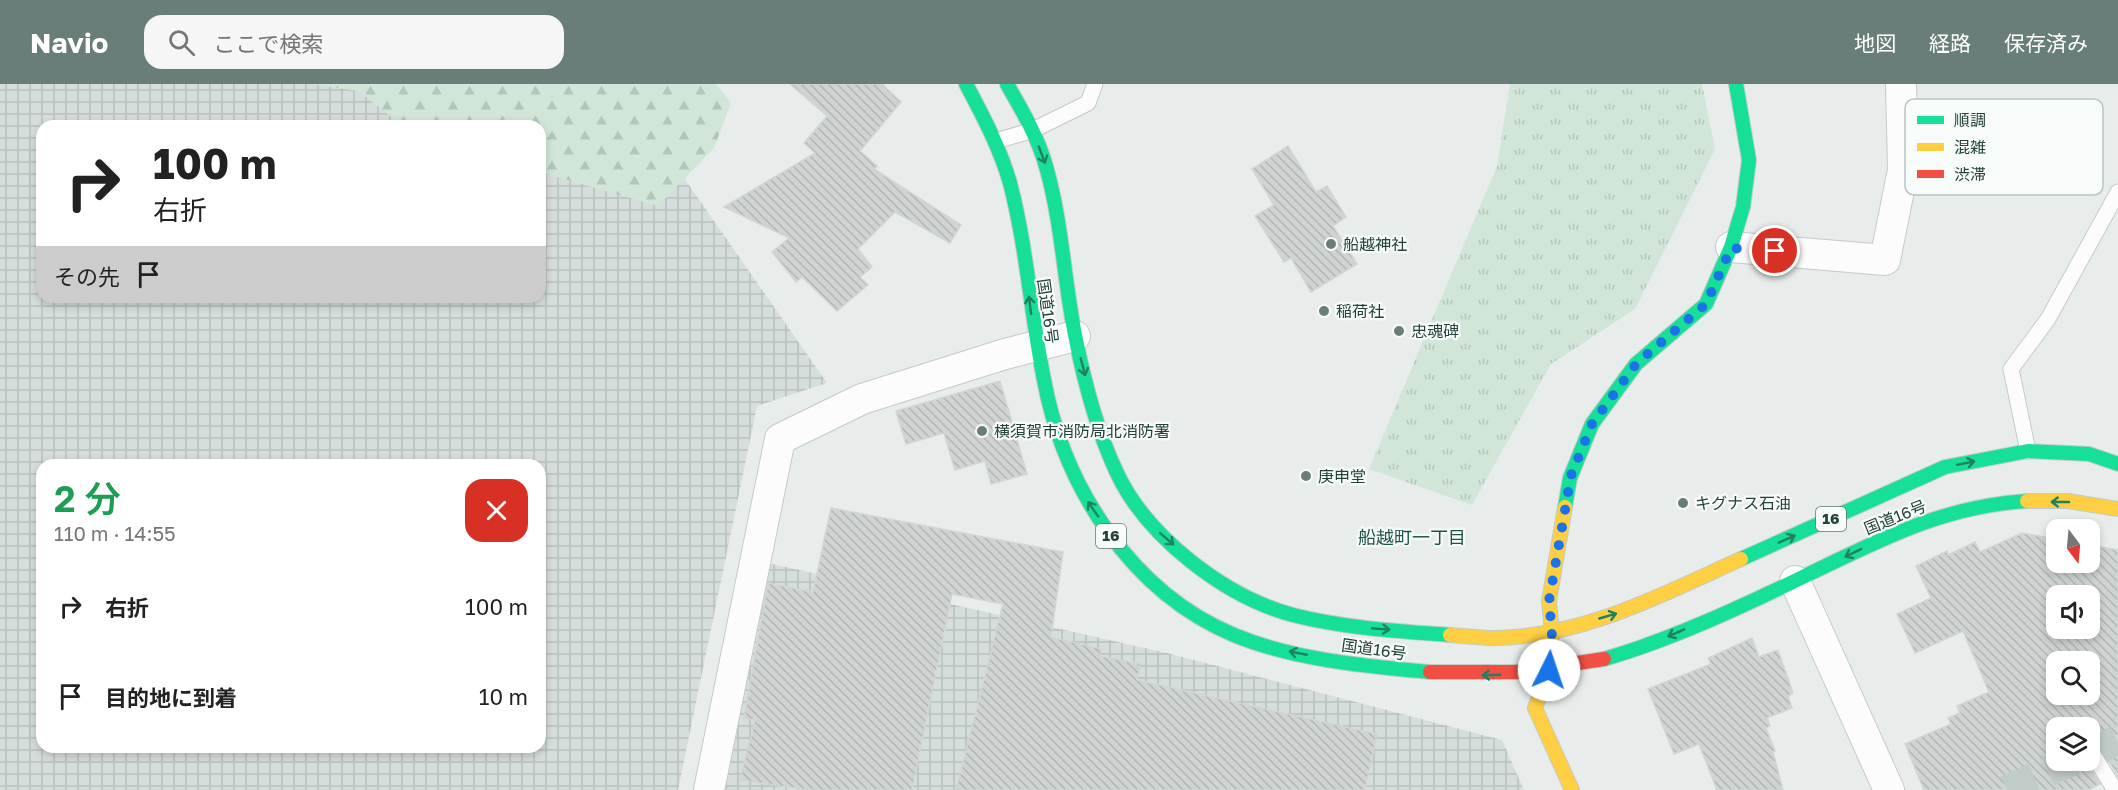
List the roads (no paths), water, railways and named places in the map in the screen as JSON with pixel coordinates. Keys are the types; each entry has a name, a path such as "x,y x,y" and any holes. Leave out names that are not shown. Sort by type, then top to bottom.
{"main road":[{"name":"国道16号","path":"966,84 996,141 1010,183 1020,234 1035,346 1058,437 1083,496 1122,552 1178,602 1224,631 1274,648 1362,666 1449,675 1491,675 1549,670 1640,649 1914,524 1979,506 2091,502 2118,509"},
{"name":"国道16号","path":"1007,84 1033,130 1047,169 1060,232 1075,336 1099,426 1118,475 1155,529 1204,572 1245,596 1290,614 1350,627 1495,638 1552,632 1628,610 1945,467 2028,451 2112,455"},
{"path":"1572,790 1535,708 1549,670 1552,632 1549,601 1570,478 1592,424 1636,364 1706,304 1731,248 1743,207 1749,160 1736,84"}],"street":[{"path":"1731,248 1885,260 1903,170 1901,84"},
{"path":"709,790 780,439 862,399 1075,336"},
{"path":"1795,580 1889,790"}],"lane":[{"path":"996,141 1033,130 1088,103 1095,84"},
{"path":"2028,451 2011,369 2048,319 2118,192"},
{"path":"2100,766 2115,790"}],"tunnel":[{"path":"2100,749 2118,740"},
{"path":"2007,790 2049,771"}],"place":[{"name":"船越神社","path":"1331,244"},
{"name":"稲荷社","path":"1324,311"},
{"name":"忠魂碑","path":"1399,331"},
{"name":"横須賀市消防局北消防署","path":"982,431"},
{"name":"庚申堂","path":"1306,476"},
{"name":"キグナス石油","path":"1683,503"}],"district":[{"name":"船越町一丁目","path":"1412,538"}]}
